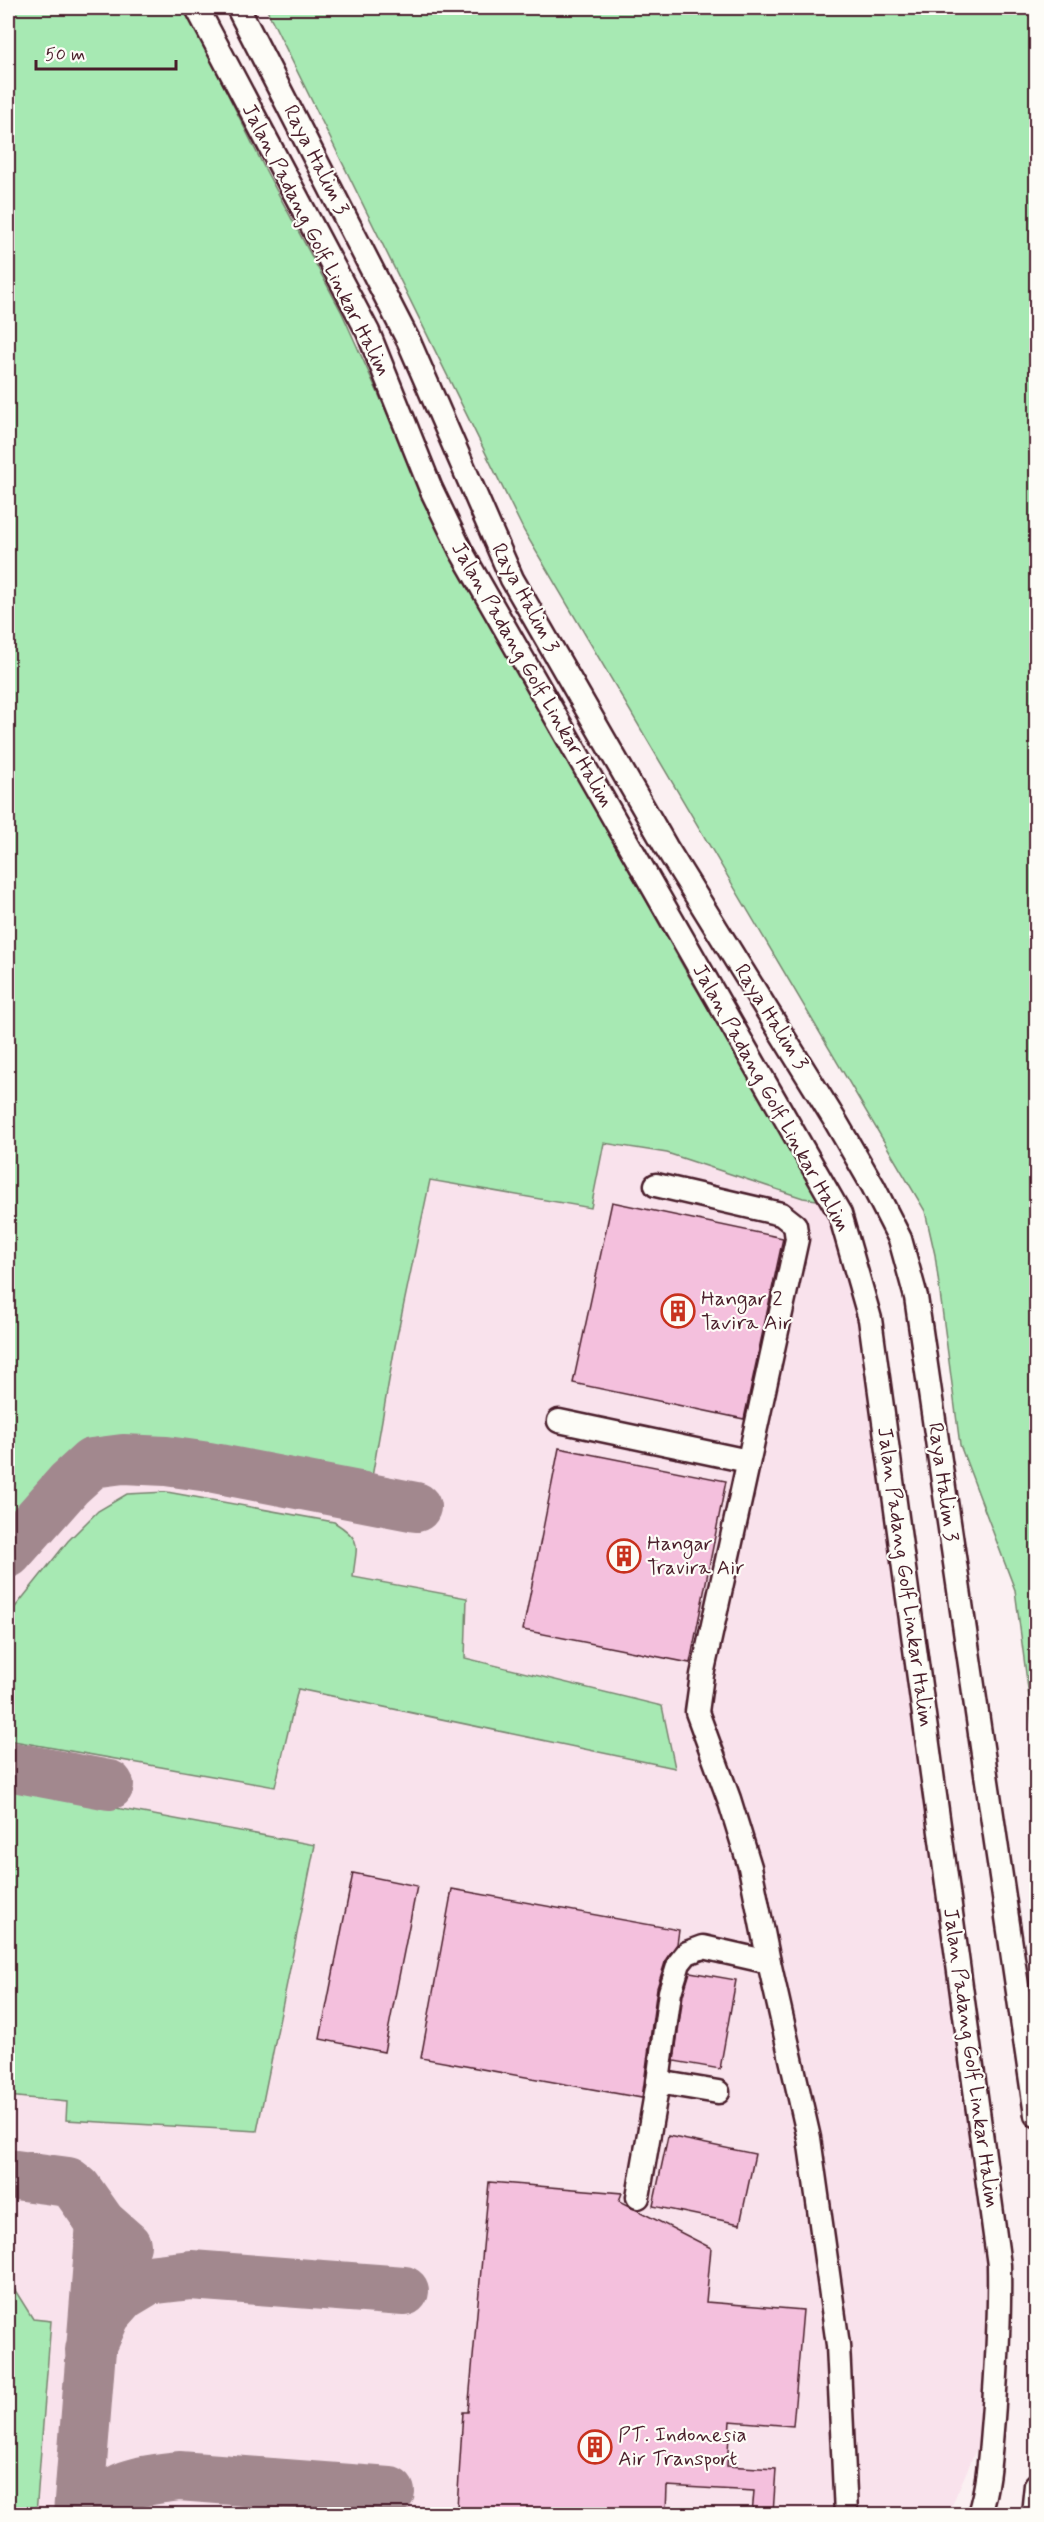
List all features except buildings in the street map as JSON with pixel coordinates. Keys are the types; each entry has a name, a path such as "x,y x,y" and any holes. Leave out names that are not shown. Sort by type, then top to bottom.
{"lane":[{"name":"Jalan Padang Golf Linkar Halim","path":"196,8 368,332 431,489 460,551 840,1214 853,1255 870,1318 999,2265 1000,2317 988,2486 979,2514"},
{"name":"Raya Halim 3","path":"238,8 409,342 512,579 666,847 837,1122 900,1239 916,1297 1036,2115"},
{"path":"656,1185 781,1214 795,1225 797,1239 702,1675 698,1712 750,1867 809,2138 838,2345 846,2514"},
{"path":"559,1421 748,1461"},
{"path":"638,2198 658,2082 670,1992 679,1963 687,1953 703,1947 769,1962"},
{"path":"658,2082 718,2092"},
{"path":"1033,2514 1036,2485"}],"shaded area":[{"path":"8,8 185,8 265,169 342,313 441,533 684,968 824,1201 855,1283 1001,2290 986,2427 948,2514 8,2514"}],"green space":[{"path":"8,8 185,8 265,169 342,313 441,533 684,968 824,1201 803,1198 667,1153 604,1143 591,1208 430,1180 395,1346 369,1494 346,1494 235,1472 123,1459 92,1463 69,1484 8,1555"},
{"path":"266,8 1036,8 1036,1750 1015,1590 960,1445 935,1255 925,1211 524,531"},
{"path":"167,1492 334,1522 354,1539 356,1551 353,1577 467,1598 465,1658 662,1706 675,1768 298,1689 275,1787 8,1740 8,1616 68,1541 98,1511 127,1494"},
{"path":"8,1788 315,1845 257,2131 66,2120 67,2102 8,2096"},
{"path":"8,2279 33,2319 51,2321 36,2514 8,2514"}],"taxiway":[{"path":"8,1553 69,1484 92,1463 123,1459 166,1461 209,1467 416,1507"},
{"path":"8,1766 109,1785"},
{"path":"8,2174 68,2182 77,2189 101,2223 126,2245"},
{"path":"78,2514 101,2223"},
{"path":"90,2350 106,2314 123,2295 148,2280 191,2275 404,2291"},
{"path":"89,2514 120,2489 140,2482 179,2476 390,2492"}],"place":[{"name":"Hangar 2 Tavira Air","path":"678,1311"},
{"name":"Hangar Travira Air","path":"624,1556"},
{"name":"PT. Indonesia Air Transport","path":"595,2447"}]}
